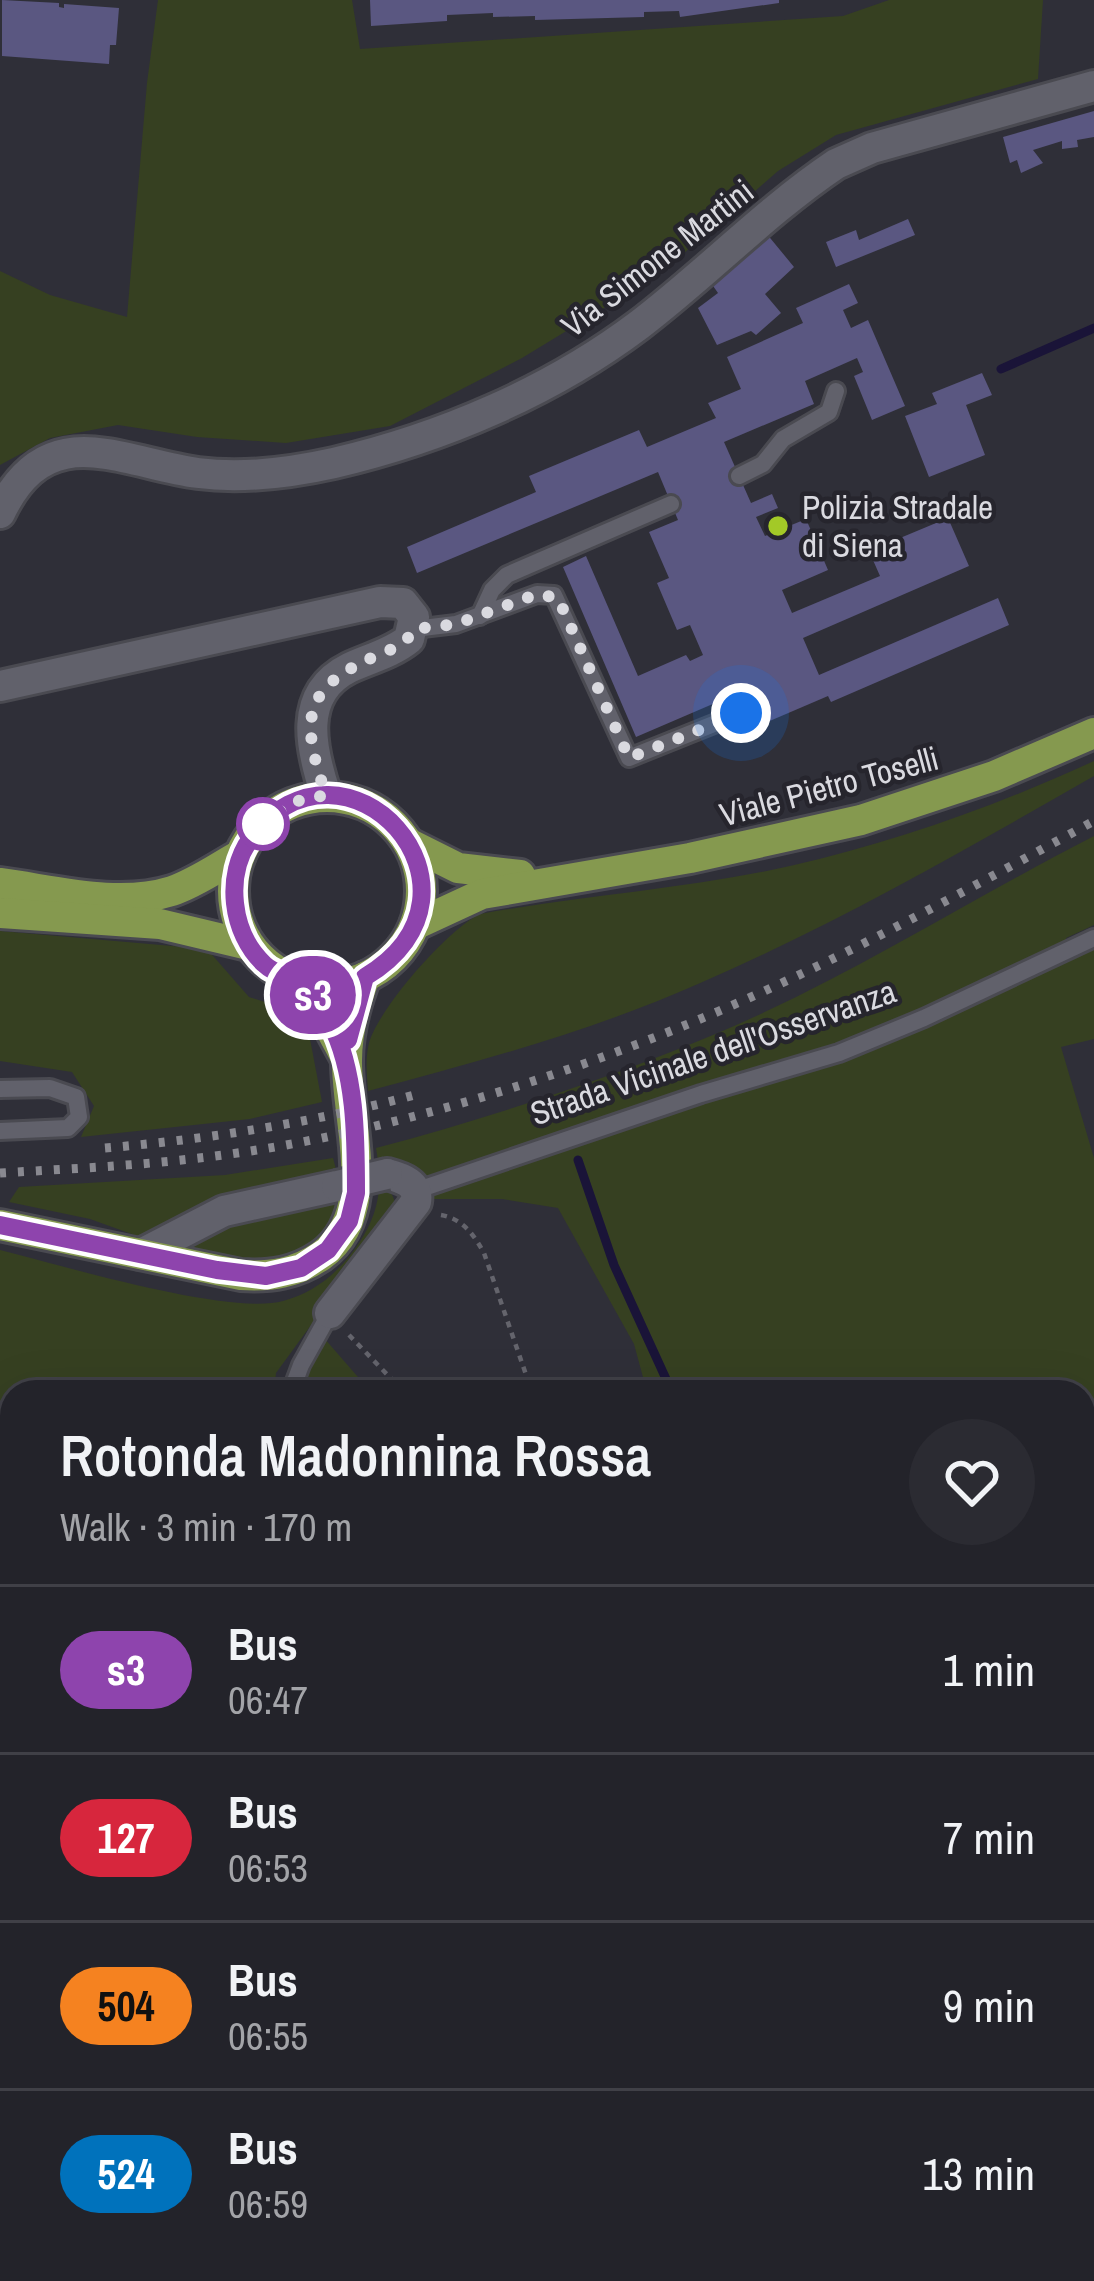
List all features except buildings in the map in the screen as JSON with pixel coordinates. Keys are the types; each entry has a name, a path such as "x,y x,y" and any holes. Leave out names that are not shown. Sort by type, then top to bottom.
{"main road":[{"name":"Viale Pietro Toselli","path":"365,977 391,960 415,925 482,894 690,859 861,820 975,783 1094,733"},
{"name":"Viale Pietro Toselli","path":"326,795 352,798 379,811 410,844 448,865 471,871 574,878"},
{"path":"326,795 293,802 251,838 235,873 235,906 248,945 271,970 306,984 335,986 365,977"},
{"path":"410,844 422,886 415,925"},
{"path":"0,884 141,897 175,890 240,855"},
{"path":"0,913 160,924 248,945"},
{"path":"0,1226 266,1276 301,1268 328,1250 349,1221 356,1193 347,1062 352,1019 365,977"},
{"path":"306,984 347,1062"}],"street":[{"name":"Via Simone Martini","path":"0,512 17,482 46,459 66,453 103,451 195,472 275,474 388,449 432,434 595,356 836,164 872,148 1094,86"},
{"path":"0,686 380,602 404,603 412,612 414,629 401,645 333,678 316,698 311,726 326,795"},
{"path":"141,1254 224,1211 387,1174 401,1177 414,1200 330,1313"}],"lane":[{"path":"739,476 763,464 783,440 829,412 836,391"},
{"path":"480,616 492,590 508,575 671,504"},
{"path":"414,629 480,616 537,594 558,598 629,758 741,713"},
{"name":"Strada Vicinale dell'Osservanza","path":"414,1200 701,1094 838,1053 925,1018 1094,938"},
{"path":"0,1089 61,1090 76,1097 80,1117 68,1128 0,1131"},
{"path":"295,1380 330,1313"}],"path":[{"path":"414,1200 454,1217 473,1233 528,1380"},
{"path":"330,1313 393,1380"}],"green space":[{"path":"158,0 352,0 360,49 843,16 889,0 1043,0 1038,79 836,135 778,171 660,274 522,358 390,426 286,443 118,425 50,438 0,465 0,271 50,295 127,317"},
{"path":"1094,761 1094,776 899,886 749,961 577,1031 368,1091 369,1043 386,1010 433,953 480,914 790,866 945,821"},
{"path":"1094,836 1094,925 1066,938 1070,958 1094,945 1094,1039 1061,1047 1094,1158 1094,1380 644,1380 634,1344 558,1208 502,1199 433,1199 409,1171 379,1167 376,1148 632,1067 762,1013"},
{"path":"0,931 207,949 249,997 293,1011 310,1039 322,1102 250,1119 81,1137 94,1106 72,1072 0,1061"},
{"path":"333,1158 338,1177 156,1236 140,1237 90,1219 9,1202 19,1187 225,1175"},
{"path":"379,1187 392,1195 395,1210 275,1380 0,1380 0,1250 186,1295 258,1304 294,1298 329,1277 362,1239"},
{"path":"339,1195 332,1222 319,1241 280,1258 231,1257 184,1248 179,1238"},
{"path":"324,1338 361,1380 305,1380"}],"waterway":[{"path":"1001,369 1094,328"},
{"path":"578,1160 614,1265 667,1380"}],"railway":[{"path":"0,1173 260,1150 385,1124 510,1088 631,1047 792,978 1094,821"},
{"path":"105,1148 263,1128 418,1094"}],"bus line":[{"name":"s3","path":"0,1225 254,1276 301,1268 335,1244 352,1213 356,1193 347,1062 306,984 271,970 248,945 234,891 240,855 251,838 278,812 306,797 352,798 379,811 404,834 421,873 415,925 391,960 365,977 348,1040"}],"place":[{"name":"Polizia Stradale di Siena","path":"778,526"}],"route":[{"path":"263,824 293,802 326,795 311,726 316,698 333,678 401,645 414,629 456,624 537,594 558,598 629,758 741,713"}]}
